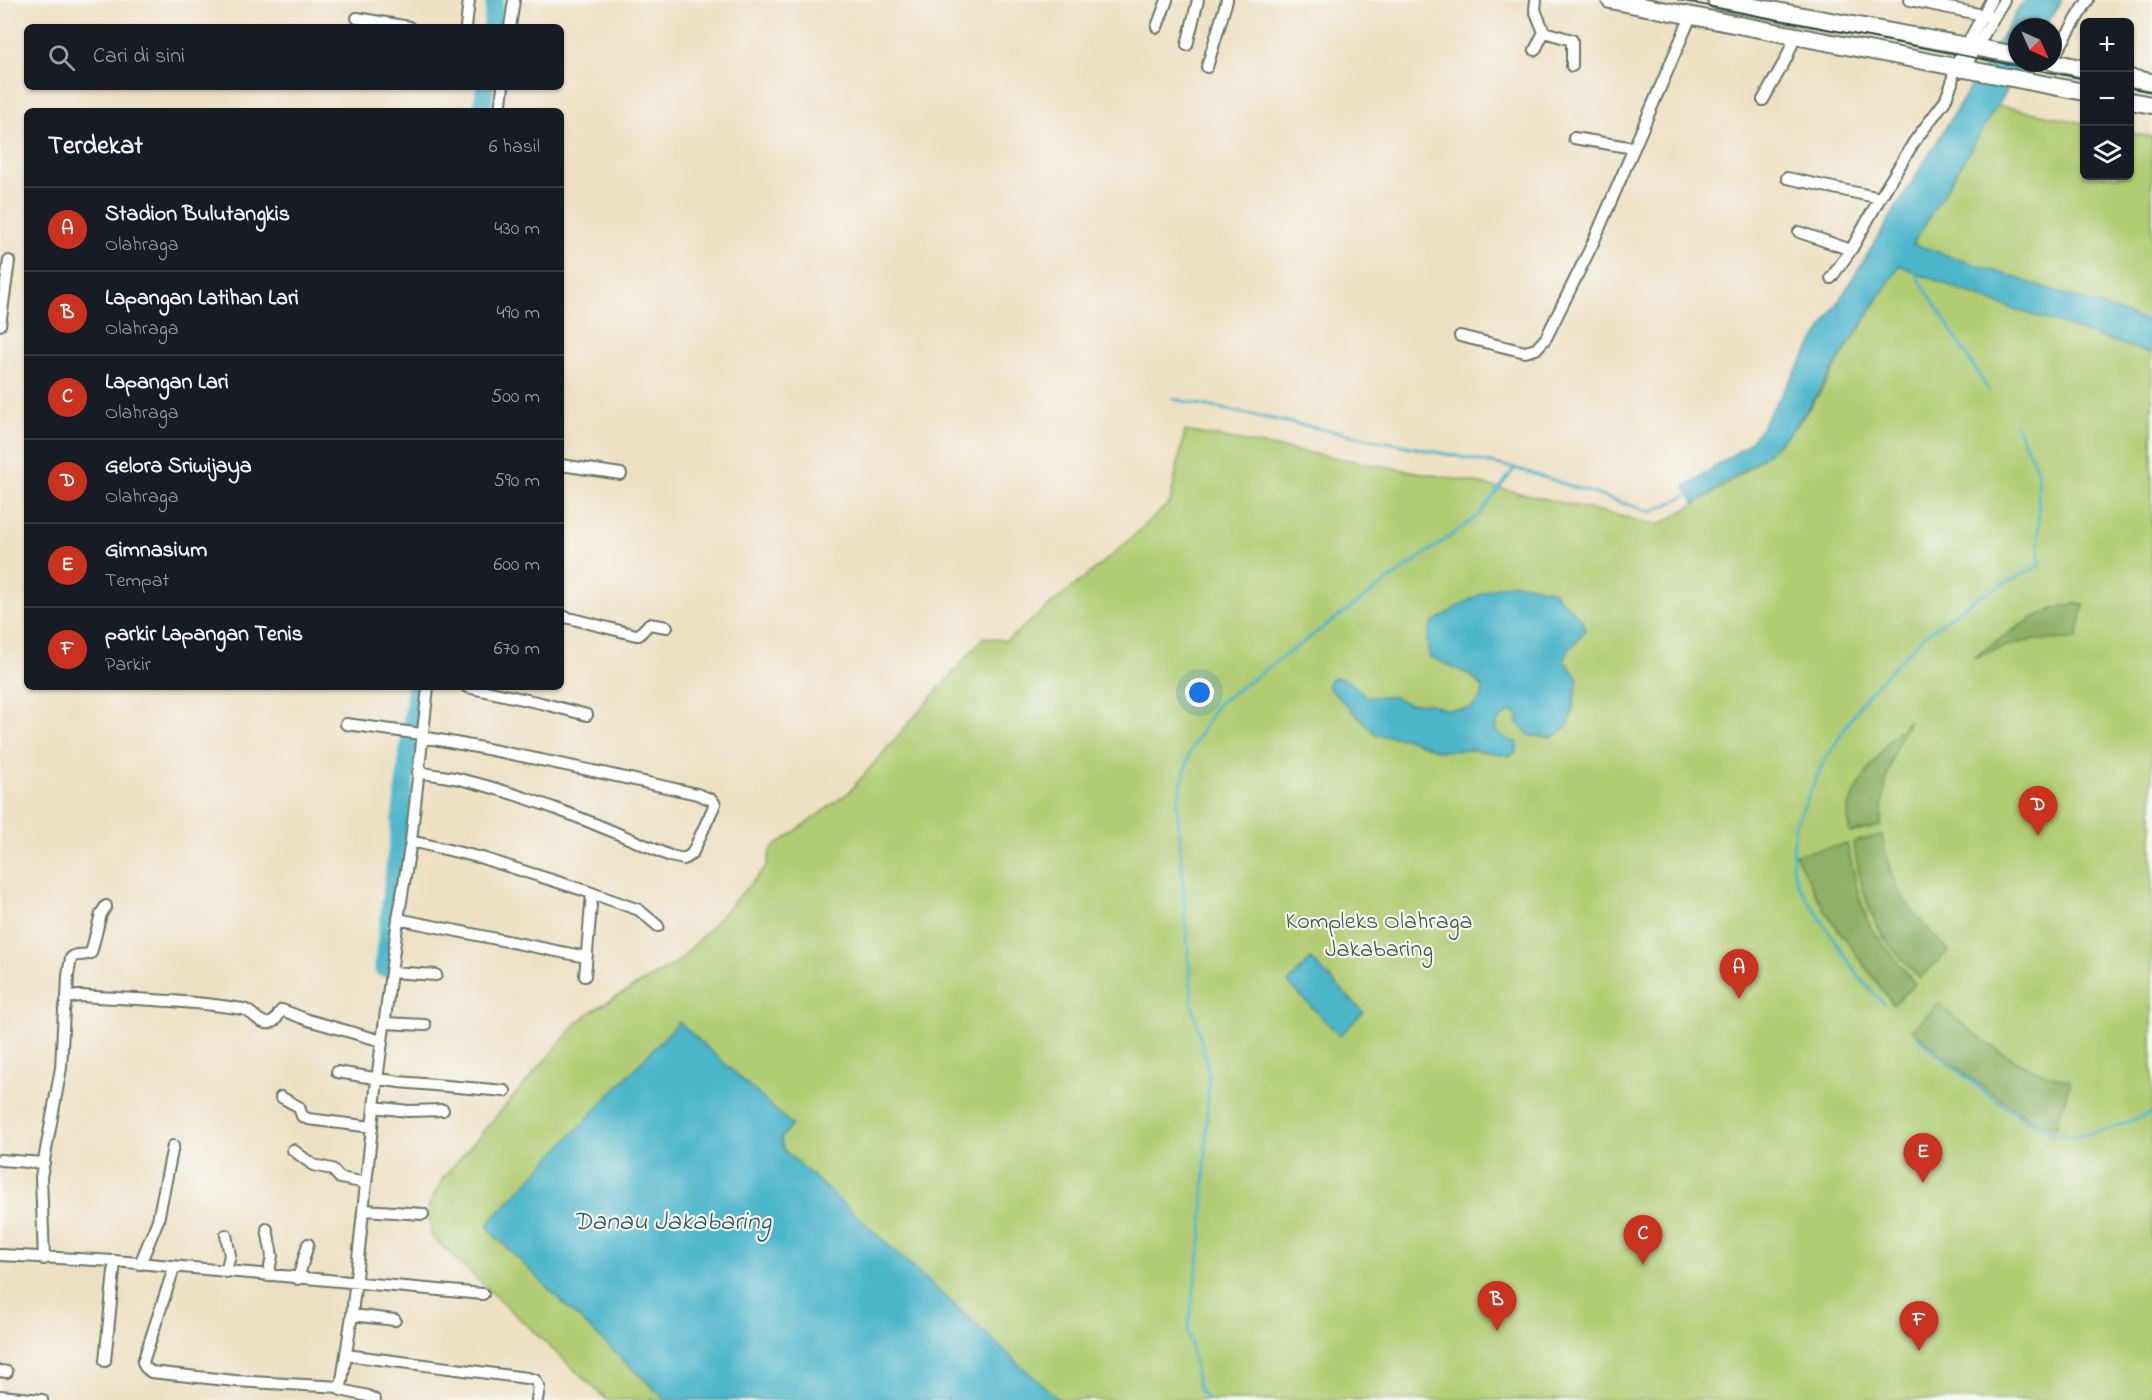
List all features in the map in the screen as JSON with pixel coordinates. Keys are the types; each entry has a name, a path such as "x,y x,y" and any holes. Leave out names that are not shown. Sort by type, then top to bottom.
{"highway":[{"path":"1610,0 1796,35 1961,73 2021,80 2080,91"},
{"path":"1716,0 2008,54"},
{"path":"2062,63 2080,68"},
{"path":"2134,79 2152,82"},
{"path":"2134,102 2152,105"}],"street":[{"path":"466,24 470,0"},
{"path":"510,24 514,0"},
{"path":"1157,27 1167,0"},
{"path":"1187,45 1198,0"},
{"path":"1207,67 1227,0"},
{"path":"1536,0 1534,10 1544,32"},
{"path":"1910,0 1994,17"},
{"path":"1974,47 1982,15 1991,0"},
{"path":"1831,278 1851,250 1914,142 1945,101 1974,47 2004,0"},
{"path":"2062,45 2088,0"},
{"path":"1460,336 1525,352 1536,349 1546,338 1592,245 1691,16"},
{"path":"357,18 392,24"},
{"path":"1535,50 1544,32"},
{"path":"1544,32 1572,39 1572,66"},
{"path":"1763,100 1786,59 1796,35"},
{"path":"500,108 503,90"},
{"path":"1574,138 1634,148"},
{"path":"1787,178 1881,198"},
{"path":"1799,231 1851,250"},
{"path":"0,325 2,283 9,261"},
{"path":"564,465 621,474"},
{"path":"564,617 636,635 650,624 667,627"},
{"path":"174,1268 143,1362 151,1372 235,1381 341,1387 352,1356 357,1315 355,1283 377,1080 398,919 411,841 428,690"},
{"path":"481,690 587,715"},
{"path":"346,724 396,730 436,740 527,756 674,789 710,799 715,804 692,854 684,859 670,856 581,818 514,794 447,776 418,772"},
{"path":"411,841 500,863 592,893 639,910 658,926"},
{"path":"585,976 592,893"},
{"path":"44,1259 41,1185 61,1068 64,1010 70,961 76,955 86,956 91,953 101,914 106,906"},
{"path":"398,919 586,957"},
{"path":"391,972 436,975"},
{"path":"67,998 78,996 237,1008 248,1010 259,1021 269,1023 275,1021 282,1010 308,1020 382,1041"},
{"path":"384,1023 425,1025"},
{"path":"337,1072 411,1084 505,1091"},
{"path":"281,1097 299,1107 301,1114 308,1119 372,1127"},
{"path":"374,1107 408,1111 443,1110"},
{"path":"140,1264 158,1220 172,1146"},
{"path":"294,1150 313,1165 332,1169 340,1178 366,1183"},
{"path":"0,1160 44,1163"},
{"path":"364,1210 423,1214"},
{"path":"267,1228 272,1256 268,1276"},
{"path":"226,1235 230,1255 226,1272"},
{"path":"298,1279 308,1244"},
{"path":"0,1255 115,1261 384,1287 483,1294"},
{"path":"105,1361 115,1261"},
{"path":"357,1315 395,1320"},
{"path":"352,1356 527,1378 535,1380 539,1387 537,1400"},
{"path":"340,1390 368,1396 375,1400"},
{"path":"0,1396 42,1400"}],"green space":[{"name":"Kompleks Olahraga Jakabaring","path":"1997,105 2080,122 2080,180 2134,180 2134,134 2152,137 2152,1400 607,1400 431,1236 428,1208 443,1178 578,1022 597,1008 678,962 766,867 771,849 849,792 984,637 1006,641 1117,551 1170,502 1185,431 1472,482 1658,525 1743,473 1774,448 1798,423 1825,385"},
{"path":"2073,604 2084,605 2077,639 2033,640 2003,647 1974,658 2033,618"},
{"path":"1909,720 1889,771 1881,826 1850,833 1848,807 1862,780 1888,742"},
{"path":"1882,835 1890,870 1898,889 1915,913 1949,951 1920,978 1885,938 1870,911 1863,888 1853,842"},
{"path":"1847,844 1859,896 1871,928 1915,984 1893,1005 1825,911 1795,854"},
{"path":"1939,1004 2000,1052 2035,1070 2071,1081 2055,1128 2037,1123 2020,1113 1969,1077 1912,1030"}],"water":[{"path":"2024,0 2062,0 2051,18 2013,18"},
{"path":"2008,26 2008,72 2018,72 1913,244 2152,323 2152,354 1995,303 1900,265 1809,407 1790,432 1766,455 1695,504 1685,487 1747,445 1759,431"},
{"path":"1517,583 1551,590 1583,621 1585,630 1563,658 1578,679 1570,723 1557,735 1531,736 1518,724 1518,715 1511,711 1497,722 1495,730 1509,741 1518,742 1517,751 1510,756 1474,750 1439,751 1405,738 1377,735 1327,686 1331,679 1337,678 1347,680 1367,697 1394,697 1409,704 1427,703 1444,709 1470,709 1482,697 1483,688 1470,675 1430,657 1427,644 1430,627 1432,623 1483,593"},
{"path":"1311,959 1363,1012 1340,1036 1288,983"},
{"name":"Danau Jakabaring","path":"679,1022 792,1125 781,1138 783,1149 1059,1400 666,1400 495,1236 487,1226 495,1216"}],"waterway":[{"path":"492,24 495,0"},
{"path":"482,108 485,90"},
{"path":"1914,271 1989,391"},
{"path":"1173,399 1515,468 1651,512 1692,493"},
{"path":"1884,1004 1859,977 1798,885 1792,865 1795,826 1822,765 1861,703 1879,682 1925,635 1976,598 2039,566 2038,471 2016,425"},
{"path":"1209,1400 1199,1390 1188,1330 1202,1235 1209,1073 1192,1003 1177,802 1190,752 1216,705 1478,516 1515,468"},
{"path":"383,968 416,690"},
{"path":"1917,1037 1990,1096 2034,1124 2053,1133 2068,1136 2090,1133 2152,1113"}],"tram line":[{"path":"1678,0 2080,78"},
{"path":"2134,89 2152,92"}],"place":[{"name":"Gelora Sriwijaya","path":"2038,836"},
{"name":"Stadion Bulutangkis","path":"1739,999"},
{"name":"Gimnasium","path":"1923,1183"},
{"name":"Lapangan Lari","path":"1643,1265"},
{"name":"Lapangan Latihan Lari","path":"1497,1331"},
{"name":"parkir Lapangan Tenis","path":"1919,1351"}]}
